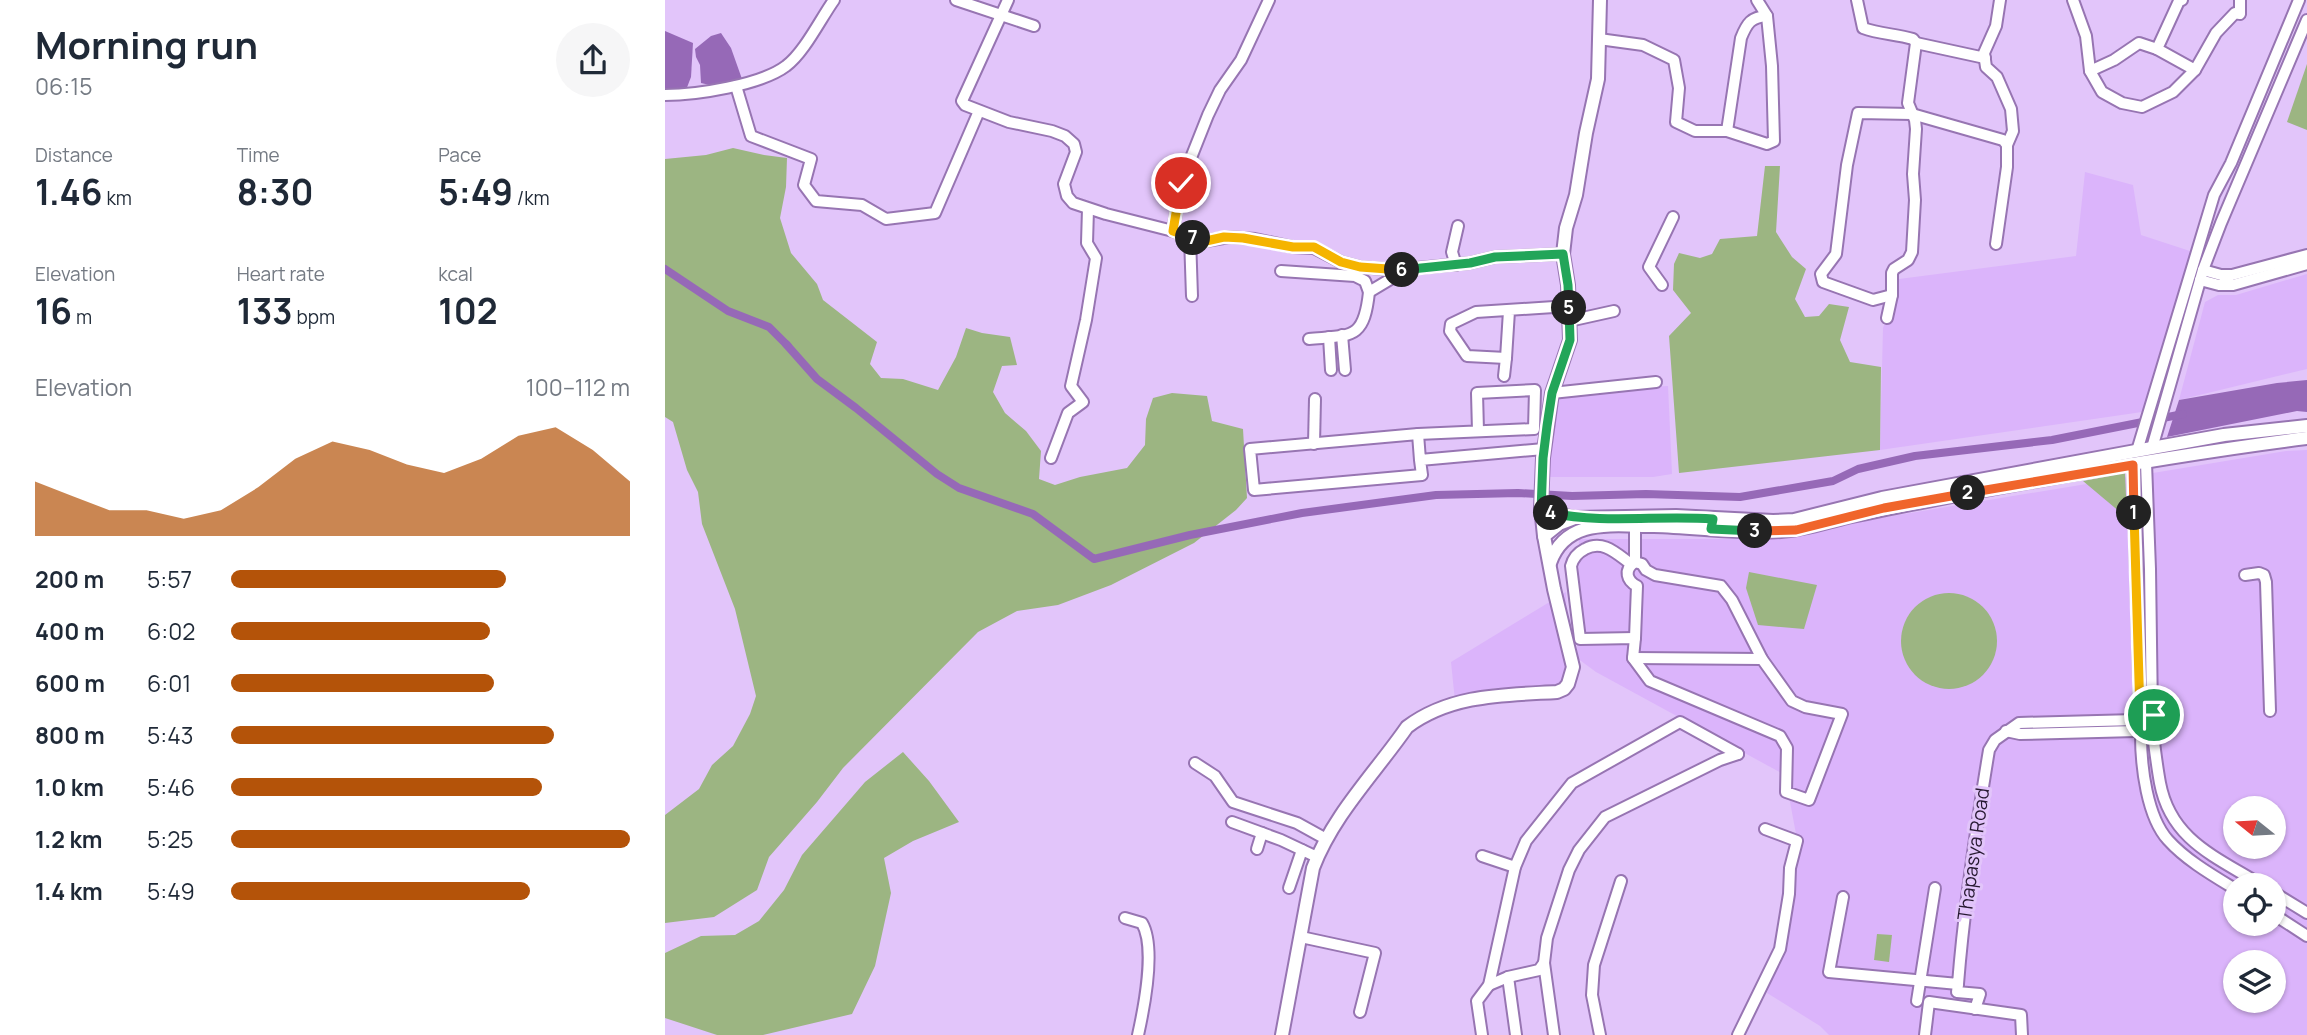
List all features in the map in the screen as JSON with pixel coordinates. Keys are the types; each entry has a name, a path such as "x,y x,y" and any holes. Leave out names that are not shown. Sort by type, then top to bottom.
{"main road":[{"path":"1282,1035 1317,857 1326,839 1407,727 1421,717 1483,697 1557,692 1564,690 1568,684 1573,667 1544,537 1542,484 1552,393 1570,340 1568,285 1563,254 1566,228 1576,195 1598,79 1600,0"},
{"path":"1550,564 1561,541 1580,529 1794,520 1882,498 2137,451 2153,443 2307,426"},
{"path":"1541,509 1575,518 1676,516 1773,532 1796,530 1884,508 2175,457 2307,439"},
{"path":"1544,537 1559,524 1575,518"}],"street":[{"path":"665,95 736,86 787,66 808,41 834,0"},
{"path":"956,0 1034,26"},
{"path":"1008,0 962,101 965,105 1009,122 1052,131 1065,136 1074,144 1076,152 1064,184 1067,197 1073,203 1206,241 1224,237 1243,238 1293,247 1314,247 1350,265 1406,270 1495,257 1563,254"},
{"path":"1173,231 1181,183 1208,115 1220,90 1241,60 1269,0"},
{"path":"1599,39 1643,45 1674,60 1679,88 1676,121 1695,131 1727,131 1767,145 1774,141 1772,66 1767,16 1757,0"},
{"path":"1857,0 1863,28 1985,58"},
{"path":"1996,244 2007,167 2007,145 2013,131 2011,109 1997,77 1986,67 1984,53 1996,26 2000,0"},
{"path":"2073,0 2085,36 2090,71 2102,92 2122,103 2142,107 2173,92 2195,70 2216,33 2235,13 2240,13 2240,0"},
{"path":"2157,49 2179,1 2182,0"},
{"path":"2137,451 2214,195 2231,163 2299,0"},
{"path":"1727,131 1741,38 1746,24 1754,17 1767,16"},
{"path":"2153,443 2202,275 2226,211 2307,20"},
{"path":"1887,318 1892,295 1892,273 1909,260 1912,252 1916,129 1908,103 1916,43"},
{"path":"2090,71 2139,43 2157,49 2195,70"},
{"path":"736,86 751,136 811,159 804,184 816,201 862,205 885,219 935,213 979,111"},
{"path":"1892,295 1873,300 1823,282 1821,274 1836,254 1847,165 1858,113 1912,114 2003,141 2007,145"},
{"path":"1051,458 1068,413 1083,402 1071,386 1096,258 1087,243 1088,209"},
{"path":"1662,285 1649,267 1673,217"},
{"path":"1456,264 1452,251 1458,226"},
{"path":"1191,237 1192,296"},
{"path":"2202,275 2232,275 2307,255"},
{"path":"2202,275 2219,285 2233,285 2307,264"},
{"path":"1369,292 1406,270"},
{"path":"1281,271 1355,276 1365,281 1369,292 1367,315 1361,328 1353,333 1309,339"},
{"path":"1506,358 1467,356 1450,331 1451,324 1476,312 1569,306"},
{"path":"1504,376 1510,311"},
{"path":"1569,321 1614,311"},
{"path":"1342,335 1345,370"},
{"path":"1329,337 1331,370"},
{"path":"1552,393 1656,382"},
{"path":"1418,434 1422,475 1254,490 1251,449 1418,434 1534,429 1535,390 1464,394"},
{"path":"1477,393 1478,431"},
{"path":"1314,444 1315,399"},
{"path":"1420,460 1544,449"},
{"path":"2140,464 2151,579 2152,713 2158,720 2158,725 2141,727"},
{"path":"2140,464 2141,727 2144,776 2156,822 2168,841 2223,881"},
{"path":"1635,526 1633,563 1627,577 1630,583 1637,586"},
{"path":"1635,638 1580,639 1571,566 1573,558 1581,551 1593,545 1611,549 1633,563 1642,564 1646,570 1674,579 1721,586 1732,600 1762,659 1792,701 1805,707 1842,714 1809,800 1786,792 1787,748 1780,736 1650,681 1633,658 1635,638 1637,586 1645,579 1646,570"},
{"path":"2245,575 2265,575 2270,711"},
{"path":"1633,658 1762,659"},
{"name":"Thapasya Road","path":"1958,984 1976,824 1989,750 1995,740 2019,723 2141,727 2146,712 2152,713"},
{"path":"1482,1035 1477,1001 1489,985 1515,867 1526,841 1572,783 1681,722 1738,754 1720,760 1605,817 1579,850 1569,870 1547,938 1544,963 1554,1035"},
{"path":"2141,727 2174,822 2184,835 2243,873"},
{"path":"1195,763 1215,776 1233,802 1297,822 1326,839"},
{"path":"1232,822 1317,857"},
{"path":"1738,1035 1780,948 1789,894 1790,868 1797,841 1765,829"},
{"path":"1257,849 1262,833"},
{"path":"1289,888 1302,850"},
{"path":"1482,856 1515,867"},
{"path":"1600,1035 1592,995 1594,965 1621,881"},
{"path":"1917,1001 1935,888"},
{"path":"1843,897 1829,972 1958,984 1957,992 1980,994 1975,1009"},
{"path":"2286,900 2307,913"},
{"path":"1125,918 1142,923 1148,941 1145,995 1138,1035"},
{"path":"2286,922 2307,936"},
{"path":"1301,937 1375,953 1360,1012"},
{"path":"1489,985 1508,977 1539,970 1544,963"},
{"path":"1508,977 1516,1035"},
{"path":"1925,1035 1929,1002 2021,1015 2022,1035"}],"shaded area":[{"path":"665,31 693,43 691,77 686,90 665,90"},
{"path":"721,33 731,48 742,79 714,86 701,83 700,65 695,49 711,36"},
{"path":"2085,172 2133,185 2141,235 2196,253 2142,412 1880,450 1883,328 1899,279 2076,256"},
{"path":"2307,274 2307,369 2179,400 2205,302 2218,295 2236,295"},
{"path":"2307,380 2307,412 2297,411 2167,437 2179,400"},
{"path":"1668,386 1672,474 1653,477 1549,477 1552,421 1560,391"},
{"path":"2307,450 2307,1035 1829,1035 1820,1026 1767,993 1793,908 1799,850 1785,775 1596,672 1577,658 1579,539 1753,539 2286,451"},
{"path":"1566,592 1569,668 1564,684 1551,689 1495,688 1455,701 1451,662"}],"green space":[{"path":"2307,64 2307,130 2287,122"},
{"path":"733,148 787,158 786,187 780,218 791,253 817,284 823,300 877,342 870,364 881,378 903,379 938,390 956,357 966,328 1010,337 1017,365 1002,366 993,392 1005,413 1026,431 1041,451 1039,479 1055,485 1127,468 1145,445 1146,419 1153,398 1172,393 1207,396 1212,421 1243,429 1247,498 1194,543 1111,585 1058,605 1017,611 978,632 843,768 769,857 757,890 714,917 665,923 665,815 699,789 712,765 733,746 756,696 735,609 702,524 698,492 687,470 673,422 665,417 665,159 706,155"},
{"path":"1765,166 1780,166 1776,232 1792,257 1806,269 1795,299 1805,317 1819,316 1829,304 1849,307 1840,340 1850,362 1881,367 1880,450 1679,473 1669,336 1691,313 1673,290 1674,264 1679,253 1700,258 1712,254 1720,239 1757,236"},
{"path":"2125,473 2127,518 2083,481"},
{"path":"1749,572 1817,585 1804,629 1758,625 1746,588"},
{"path":"1949,593 1967,597 1983,607 1993,623 1997,641 1993,659 1983,675 1967,685 1949,689 1931,685 1915,675 1905,659 1901,641 1905,623 1915,607 1931,597"},
{"path":"903,752 929,781 959,822 913,841 884,858 891,893 875,966 852,1014 763,1035 717,1035 665,1018 665,953 701,936 735,935 759,921 784,890 802,855 865,782"},
{"path":"1877,934 1892,935 1889,962 1874,960"}],"waterway":[{"path":"665,269 728,311 769,327 788,346"},
{"path":"786,344 817,379 937,474 959,488 1033,514 1094,559 1190,535 1302,513 1436,495 1518,493 1740,497 1833,481 1858,469 1915,456 2052,440 2183,414"}],"route":[{"path":"1181,183 1173,231 1206,241 1229,237 1293,247 1314,247 1341,262 1360,267 1397,270 1470,263 1495,257 1563,254 1568,285 1570,340 1552,393 1543,458 1541,511 1575,518 1676,516 1713,519 1711,529 1773,532 1796,530 1884,508 2133,465 2138,695 2140,714 2149,712 2154,715"}]}
